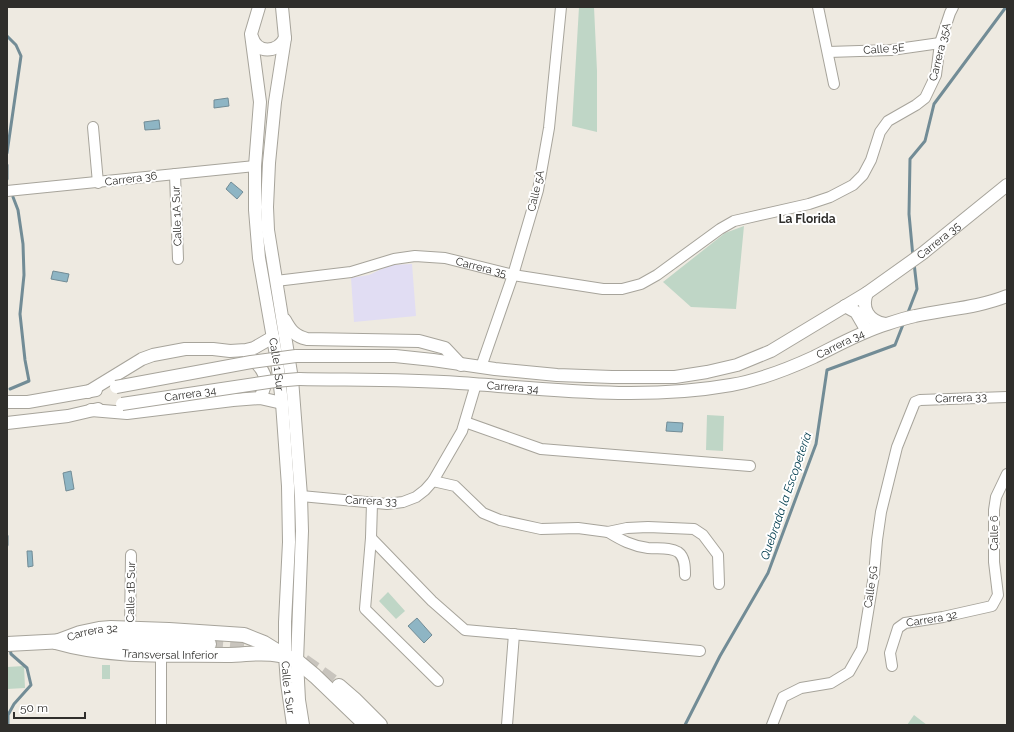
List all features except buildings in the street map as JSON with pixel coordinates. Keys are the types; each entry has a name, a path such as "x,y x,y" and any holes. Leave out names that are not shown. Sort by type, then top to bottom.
{"main road":[{"name":"Carrera 32","path":"56,642 80,633 99,629 130,629"},
{"name":"Transversal Inferior","path":"130,629 244,635 264,643 291,658 315,676 366,725"},
{"name":"Transversal Inferior","path":"7,644 106,640 209,644"},
{"name":"Transversal Inferior","path":"56,642 76,648 99,652 234,655 262,652 291,658"},
{"path":"339,686 380,725"}],"street":[{"name":"Calle 1 Sur","path":"259,7 251,34 260,102 255,166 256,234 282,403 290,513 285,622 300,700 303,725"},
{"name":"Calle 1 Sur","path":"282,7 285,38 275,109 267,207 268,230 295,404 301,496 302,531 291,658 287,683 293,725"},
{"name":"Calle 5A","path":"481,367 513,275 538,190 549,128 561,7"},
{"path":"818,7 834,84"},
{"name":"Carrera 35A","path":"679,259 720,229 734,221 809,204 830,197 853,185 863,175 871,160 880,132 888,121 925,98 936,75 940,43 953,7"},
{"path":"251,34 256,45 266,50 278,47 282,44 285,38"},
{"name":"Calle 5E","path":"828,52 891,50 940,43"},
{"path":"93,127 98,183"},
{"name":"Carrera 36","path":"7,192 255,166"},
{"name":"Calle 1A Sur","path":"175,174 178,259"},
{"name":"Carrera 35","path":"867,293 923,253 1007,185"},
{"name":"Carrera 35","path":"276,281 351,272 394,259 415,256 445,258 513,275 603,289 622,289 642,284 679,259"},
{"path":"867,293 864,299 867,313 878,323 889,323"},
{"name":"Carrera 34","path":"7,402 28,402 251,362 296,356 395,356 461,365 557,375 675,377 737,365 771,351 867,293"},
{"name":"Carrera 34","path":"7,423 68,416 122,404 275,381 299,379 431,381 625,394 676,392 709,388 732,385 775,373 798,364 867,331 889,323 914,316 975,306 1007,296"},
{"path":"845,306 856,312 867,331"},
{"path":"282,316 292,332 299,337 307,339 419,341 445,348 461,365"},
{"path":"88,392 142,359 153,355 185,349 243,351 254,348 273,337"},
{"path":"243,351 258,364 266,377 266,384 260,398"},
{"path":"476,384 462,431 433,481 455,486 483,513 500,520 542,529 578,528 608,532 627,528 648,527 694,530 703,535 718,555 719,584"},
{"name":"Carrera 33","path":"915,402 920,400 1007,397"},
{"path":"91,410 127,413 260,398 282,403"},
{"name":"Calle 5G","path":"772,725 783,697 801,688 831,682 849,672 862,649 883,505 897,448 915,402"},
{"path":"465,422 541,449 750,466"},
{"name":"Calle 6","path":"998,595 994,562 994,510 996,497 1007,474"},
{"name":"Carrera 33","path":"301,496 387,504 403,502 416,497 433,481"},
{"path":"372,503 371,538 365,609 438,681"},
{"path":"608,532 623,542 647,548 671,549 679,553 683,558 685,565 685,575"},
{"path":"371,538 432,601 465,630 700,651"},
{"name":"Calle 1B Sur","path":"130,629 131,555"},
{"name":"Carrera 32","path":"892,666 890,652 898,628 905,623 943,617 992,606 998,595"},
{"path":"508,725 514,634"},
{"path":"161,654 161,725"}],"shaded area":[{"path":"412,264 416,316 354,322 351,278 369,275 390,265"}],"green space":[{"path":"579,7 594,7 597,71 597,132 572,126"},
{"path":"744,226 736,309 691,307 663,282 725,233"},
{"path":"707,415 724,416 723,451 706,450"},
{"path":"388,592 405,611 396,619 379,601"},
{"path":"102,665 110,665 110,679 102,679"},
{"path":"24,666 25,688 7,689 7,667"},
{"path":"914,715 927,725 907,725"}],"water":[{"path":"228,98 229,106 214,108 214,100"},
{"path":"159,120 160,129 145,130 144,122"},
{"path":"231,182 243,192 237,199 226,189"},
{"path":"53,271 69,274 67,282 51,279"},
{"path":"667,422 683,423 682,432 666,431"},
{"path":"71,471 74,489 66,491 63,473"},
{"path":"27,551 32,551 33,566 28,567"},
{"path":"417,618 432,635 424,643 408,626"}],"waterway":[{"name":"Quebrada la Escopetería","path":"913,257 909,214 910,159 925,141 934,104 1006,7"},
{"path":"7,36 16,45 21,56 7,153"},
{"path":"7,165 7,179"},
{"path":"10,389 29,381 20,314 24,275 23,244 18,210 13,197"},
{"name":"Quebrada la Escopetería","path":"907,315 917,289 914,263"},
{"name":"Quebrada la Escopetería","path":"685,725 720,656 768,573 816,444 827,370 895,345 904,322"},
{"path":"7,536 7,545"},
{"path":"8,725 8,715 14,704 31,685 27,668 11,654 10,648"}],"tunnel":[{"path":"209,644 265,649"},
{"path":"304,661 339,686"}],"district":[{"name":"La Florida","path":"807,219"}]}
